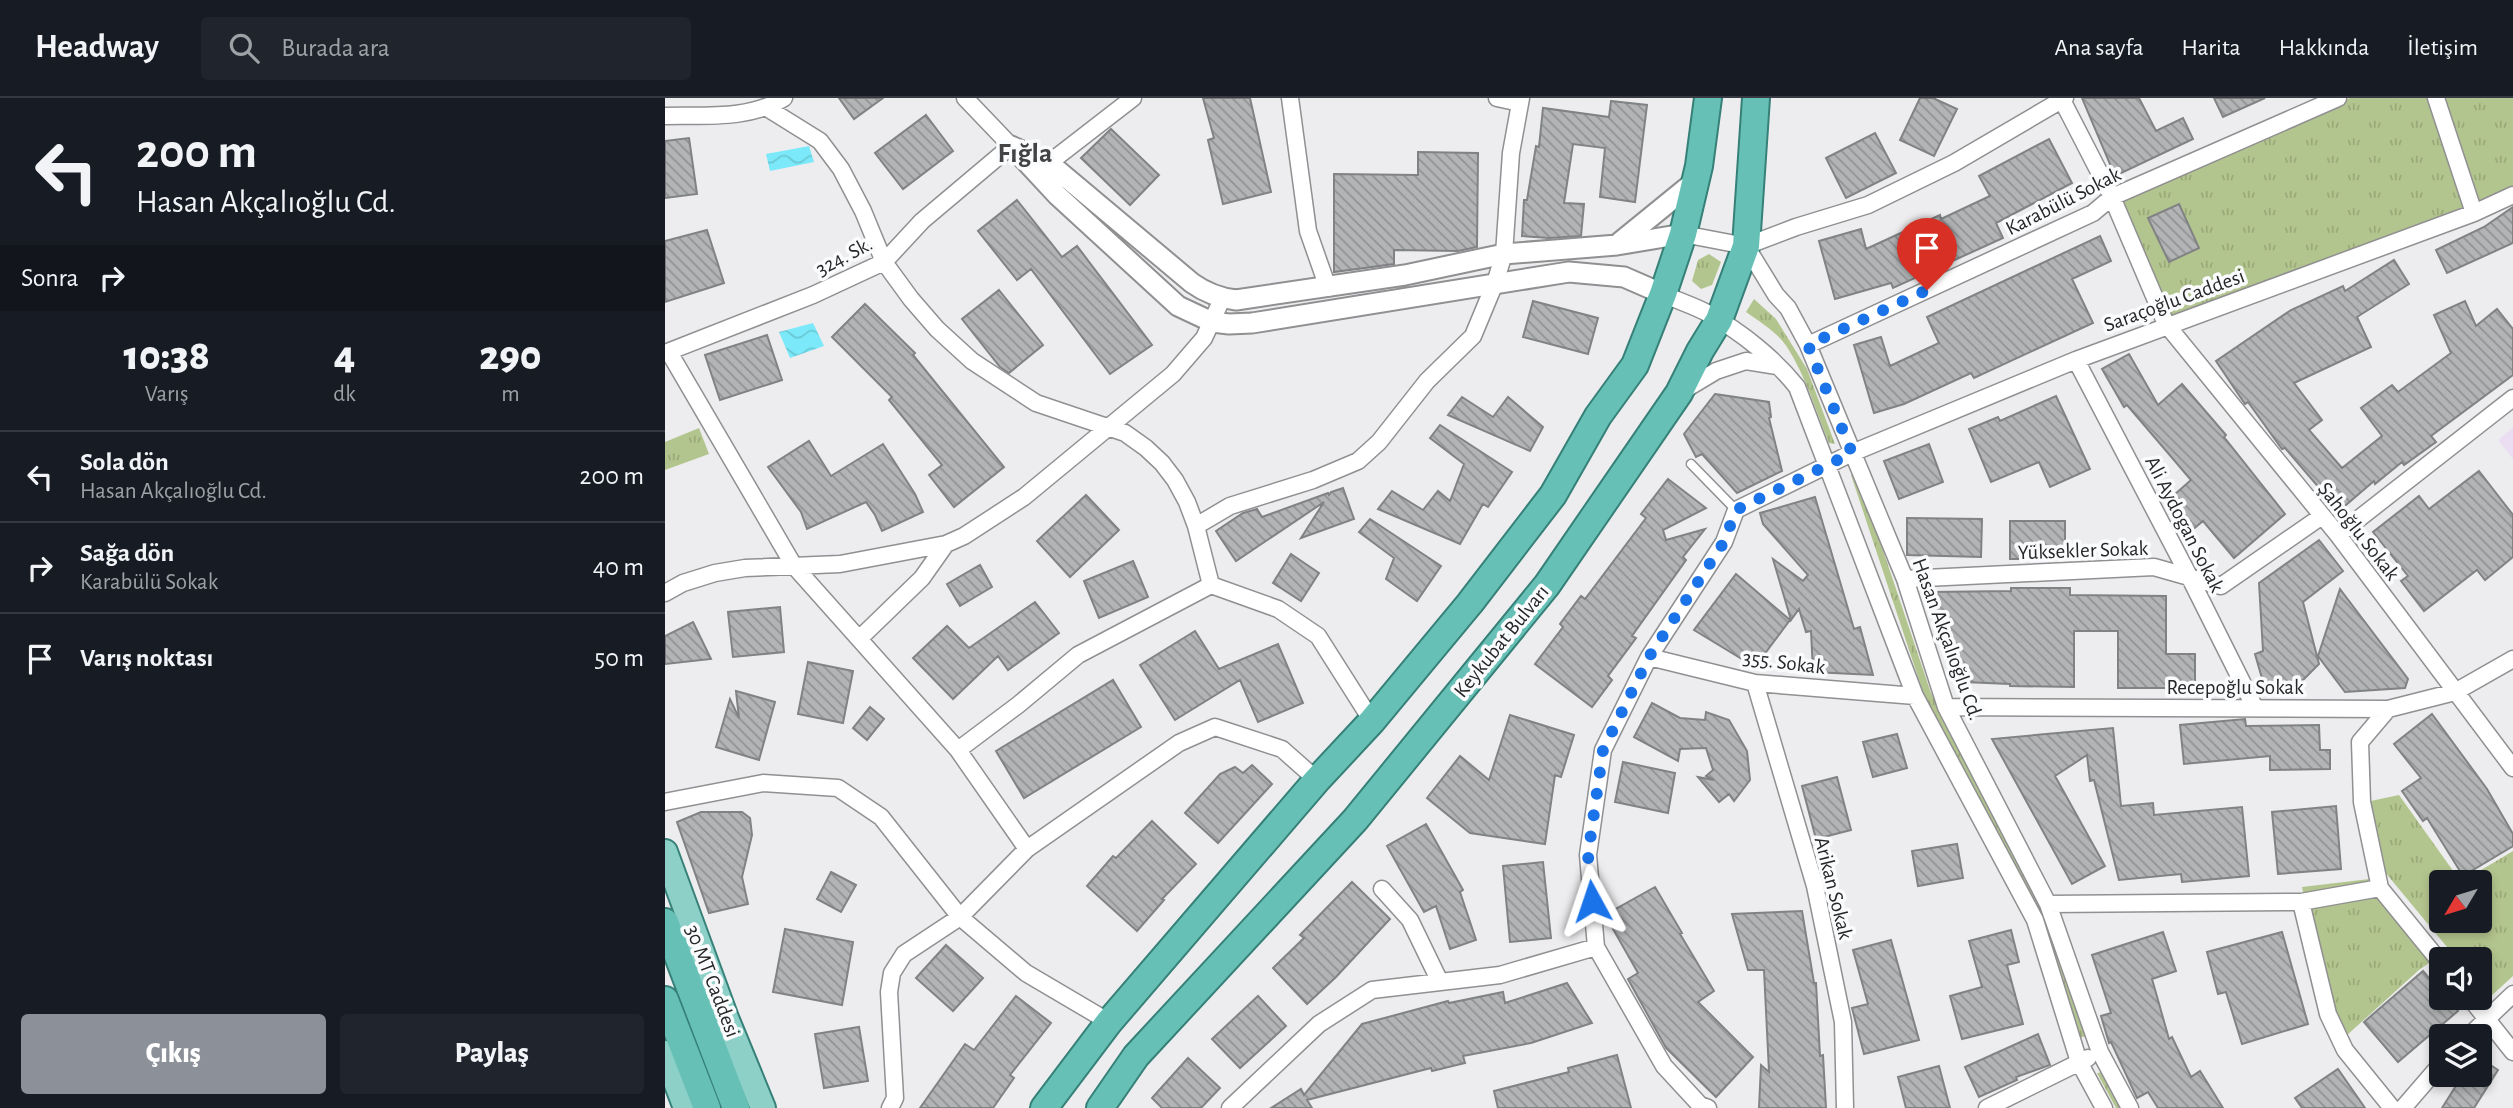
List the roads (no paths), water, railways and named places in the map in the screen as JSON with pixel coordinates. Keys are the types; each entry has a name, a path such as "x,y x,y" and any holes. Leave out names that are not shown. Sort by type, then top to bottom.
{"highway":[{"path":"1044,1108 1109,1022 1317,780 1372,721 1470,603 1553,495 1598,416 1635,365 1663,294 1683,234 1695,181 1708,98"},
{"name":"Keykubat Bulvarı","path":"1100,1108 1136,1056 1355,820 1547,585 1679,393 1719,320 1746,246 1756,98"},
{"path":"665,922 736,1108"},
{"path":"665,1000 707,1108"}],"main road":[{"name":"30 MT Caddesi","path":"665,852 762,1108"},
{"path":"665,1054 686,1108"}],"street":[{"path":"665,116 732,114 767,108 784,98"},
{"path":"965,98 1057,195 1178,306 1195,316 1212,321 1229,324 1252,323 1569,272 1624,277 1663,294"},
{"path":"1049,163 1133,98"},
{"path":"1291,98 1308,231 1328,288"},
{"path":"1196,526 1230,506 1313,480 1358,461 1379,442 1427,381 1473,336 1504,254 1511,153 1521,101 1496,98"},
{"name":"Karabülü Sokak","path":"1808,345 2094,213 2112,197 2338,98"},
{"path":"2436,98 2474,213"},
{"path":"1011,146 1049,163 1192,283 1222,299 1236,300 1405,275 1504,254 1617,245 1683,234 1746,246 1868,205 1954,163 2062,99"},
{"name":"Şahoğlu Sokak","path":"2062,99 2112,197 2166,324 2338,535 2513,768"},
{"path":"767,108 820,141 841,169 863,211 884,262 937,329 972,361 1003,384 1036,403 1125,433 1163,463 1175,480 1196,526 1211,585"},
{"name":"324. Sk.","path":"667,353 813,295 884,262 922,221 1011,146"},
{"path":"1617,245 1695,181"},
{"name":"Saraçoğlu Caddesi","path":"1736,510 1852,453 2076,360 2166,324 2474,213 2513,195"},
{"name":"Hasan Akçalıoğlu Cd.","path":"1746,246 1776,295 1788,308 1808,345 1905,579 1945,707 2047,904 2100,1052 2130,1108"},
{"name":"Hasan Akçalıoğlu Cd.","path":"1663,294 1719,320 1781,367 1797,387 1915,696 2035,920 2079,1062 2104,1108"},
{"path":"665,593 683,583 715,573 745,568 840,565 946,544 974,530 1024,497 1173,373 1204,338 1222,299"},
{"path":"667,353 795,566 958,750 1027,849"},
{"name":"Ali Aydogan Sokak","path":"2076,360 2255,709"},
{"path":"1679,393 1716,371 1746,361 1781,367"},
{"path":"2338,535 2513,398"},
{"path":"1699,1107 1664,1066 1596,947 1588,855 1603,750 1649,657 1724,542 1736,510"},
{"name":"Yüksekler Sokak","path":"1905,579 2154,567 2221,586 2322,516"},
{"path":"860,638 922,578 946,544"},
{"path":"958,750 1079,655 1211,585 1277,609 1318,636 1372,721"},
{"name":"355. Sokak","path":"1649,657 1755,683 1915,696"},
{"name":"Recepoğlu Sokak","path":"1945,707 2388,709 2455,692 2513,659"},
{"name":"Arikan Sokak","path":"1755,683 1815,886 1843,1022 1845,1108"},
{"path":"2388,709 2360,742 2362,802 2380,888 2429,947"},
{"path":"890,1108 895,1098 889,992 892,973 904,954 960,917 1027,849 1179,743 1215,727 1282,749 1317,780"},
{"path":"665,802 763,783 838,788 881,817 960,917 1026,973 1109,1022"},
{"path":"2047,904 2301,902 2380,888"},
{"path":"1383,889 1410,920 1440,982"},
{"path":"2301,902 2328,1014 2345,1050 2392,1108"},
{"path":"1230,1108 1318,1024 1372,990 1500,975 1596,947"},
{"path":"2481,1024 2513,994"},
{"path":"2480,1010 2513,1052"},
{"path":"1987,1108 2100,1052"},
{"path":"2403,1108 2429,1079"}],"lane":[{"path":"1691,464 1736,510"}],"water":[{"path":"809,146 814,162 770,171 766,154"},
{"path":"813,323 824,346 790,358 779,332"}],"district":[{"name":"Fığla","path":"1025,152"}]}
